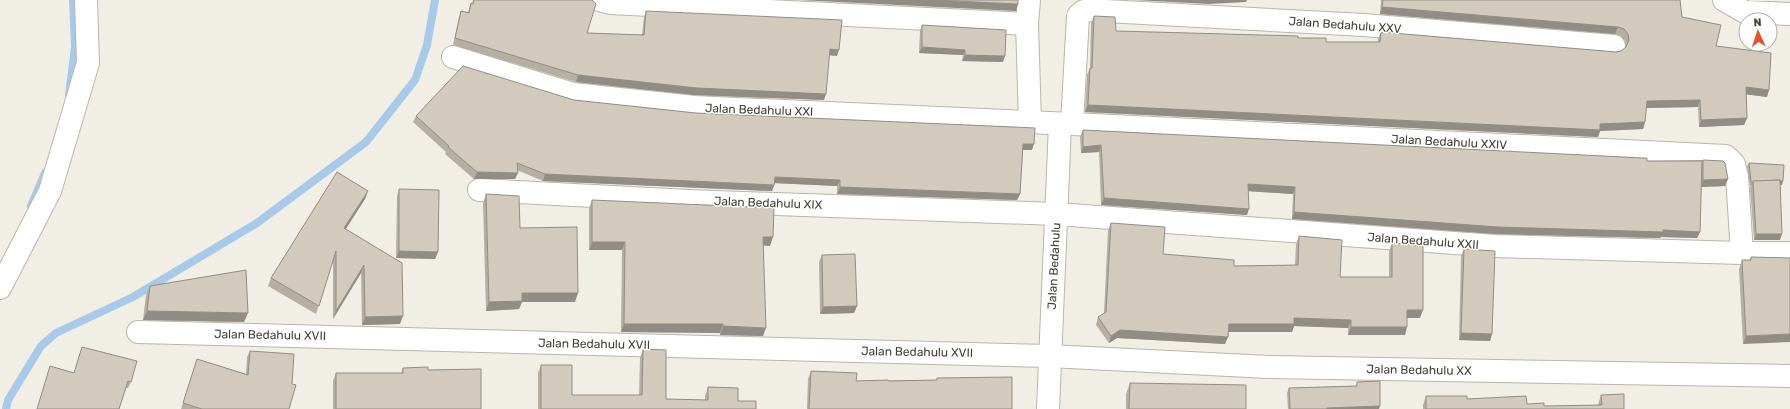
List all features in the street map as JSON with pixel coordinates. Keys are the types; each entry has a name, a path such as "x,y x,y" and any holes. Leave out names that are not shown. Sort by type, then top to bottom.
{"street":[{"path":"0,288 50,191 88,63 86,0"},
{"path":"599,0 610,3 1027,24"},
{"path":"1029,0 1027,24 1030,122"},
{"path":"1724,0 1745,12 1790,14"},
{"name":"Jalan Bedahulu XXV","path":"1078,16 1087,10 1356,25 1614,46"},
{"name":"Jalan Bedahulu","path":"1048,409 1049,356 1057,214 1078,16"},
{"name":"Jalan Bedahulu XXI","path":"453,57 573,94 694,107 1066,124"},
{"name":"Jalan Bedahulu XXIV","path":"1066,124 1726,156 1734,164 1737,177 1742,253"},
{"name":"Jalan Bedahulu XIX","path":"480,190 688,201 1057,214"},
{"name":"Jalan Bedahulu XXII","path":"1057,214 1495,246 1790,253"},
{"name":"Jalan Bedahulu XVII","path":"138,332 1049,356"},
{"name":"Jalan Bedahulu XX","path":"1049,356 1269,367 1790,376"}],"building":[{"path":"474,0 592,0 596,4 587,33 644,35 646,11 842,20 839,50 830,49 826,94 697,88 578,75 455,38 461,11 469,13 471,3 473,4"},
{"path":"934,0 1018,0 1018,4"},
{"path":"1383,0 1680,0 1682,17 1721,25 1716,46 1738,49 1738,52 1771,53 1769,90 1746,87 1747,118 1701,120 1700,100 1647,101 1645,122 1600,124 1600,130 1088,105 1090,68 1092,68 1094,16 1115,17 1116,31 1298,36 1298,38 1326,38 1326,42 1380,42 1381,32 1616,52 1621,51 1626,47 1629,40 1628,34 1624,29 1618,27 1382,7"},
{"path":"922,25 1006,30 1005,56 965,55 965,50 922,47"},
{"path":"463,66 574,100 696,113 1035,128 1034,144 1023,144 1020,194 840,187 840,180 775,177 774,185 545,174 517,163 518,173 477,172 416,116"},
{"path":"1083,130 1647,158 1647,161 1702,161 1700,232 1498,227 1294,212 1295,187 1248,184 1249,209 1104,198 1101,145 1083,147"},
{"path":"1703,160 1723,161 1725,163 1728,179 1703,180"},
{"path":"1749,163 1784,165 1783,181 1751,182"},
{"path":"337,172 368,191 344,228 402,263 403,316 365,317 364,265 336,311 336,251 319,306 271,278"},
{"path":"1780,180 1782,234 1756,234 1753,181"},
{"path":"399,189 439,190 438,252 399,251"},
{"path":"486,194 519,196 520,228 577,227 578,293 522,293 522,301 489,302"},
{"path":"592,200 774,208 773,237 763,237 766,328 723,326 723,324 624,324 625,242 592,242"},
{"path":"1111,223 1165,227 1163,254 1234,260 1234,266 1298,265 1299,236 1342,240 1340,277 1392,277 1392,243 1423,246 1423,310 1407,310 1407,327 1351,327 1351,320 1294,318 1294,324 1229,324 1228,337 1120,330 1111,336 1098,317 1106,312"},
{"path":"1464,249 1495,251 1492,334 1461,333"},
{"path":"855,254 857,306 823,307 822,255"},
{"path":"1751,257 1790,258 1790,334 1746,336 1742,260 1751,260"},
{"path":"246,270 248,313 147,311 150,286"},
{"path":"82,347 137,361 131,382 128,381 119,409 37,409 50,366 74,373"},
{"path":"643,349 666,350 666,399 708,400 708,387 738,388 738,401 756,401 756,409 541,409 541,365 572,365 572,395 642,395"},
{"path":"250,351 294,354 292,384 296,385 289,409 202,409 183,403 197,359 248,375"},
{"path":"428,367 428,370 481,369 481,409 336,409 336,373 403,373 403,368"},
{"path":"811,371 857,373 856,381 1012,377 1012,409 809,409"},
{"path":"1380,381 1380,406 1327,409 1290,409 1289,388 1357,386 1357,382"},
{"path":"1130,383 1246,385 1246,409 1129,409"},
{"path":"1624,394 1624,409 1426,409 1426,396 1467,396 1467,399 1526,396 1527,404 1544,403 1544,406 1602,405 1601,395"}],"waterway":[{"path":"69,95 75,47 73,0"},
{"path":"6,409 8,400 41,346 56,333 133,297 257,223 366,142 415,80 427,45 435,0"},
{"path":"31,206 45,173"}]}
